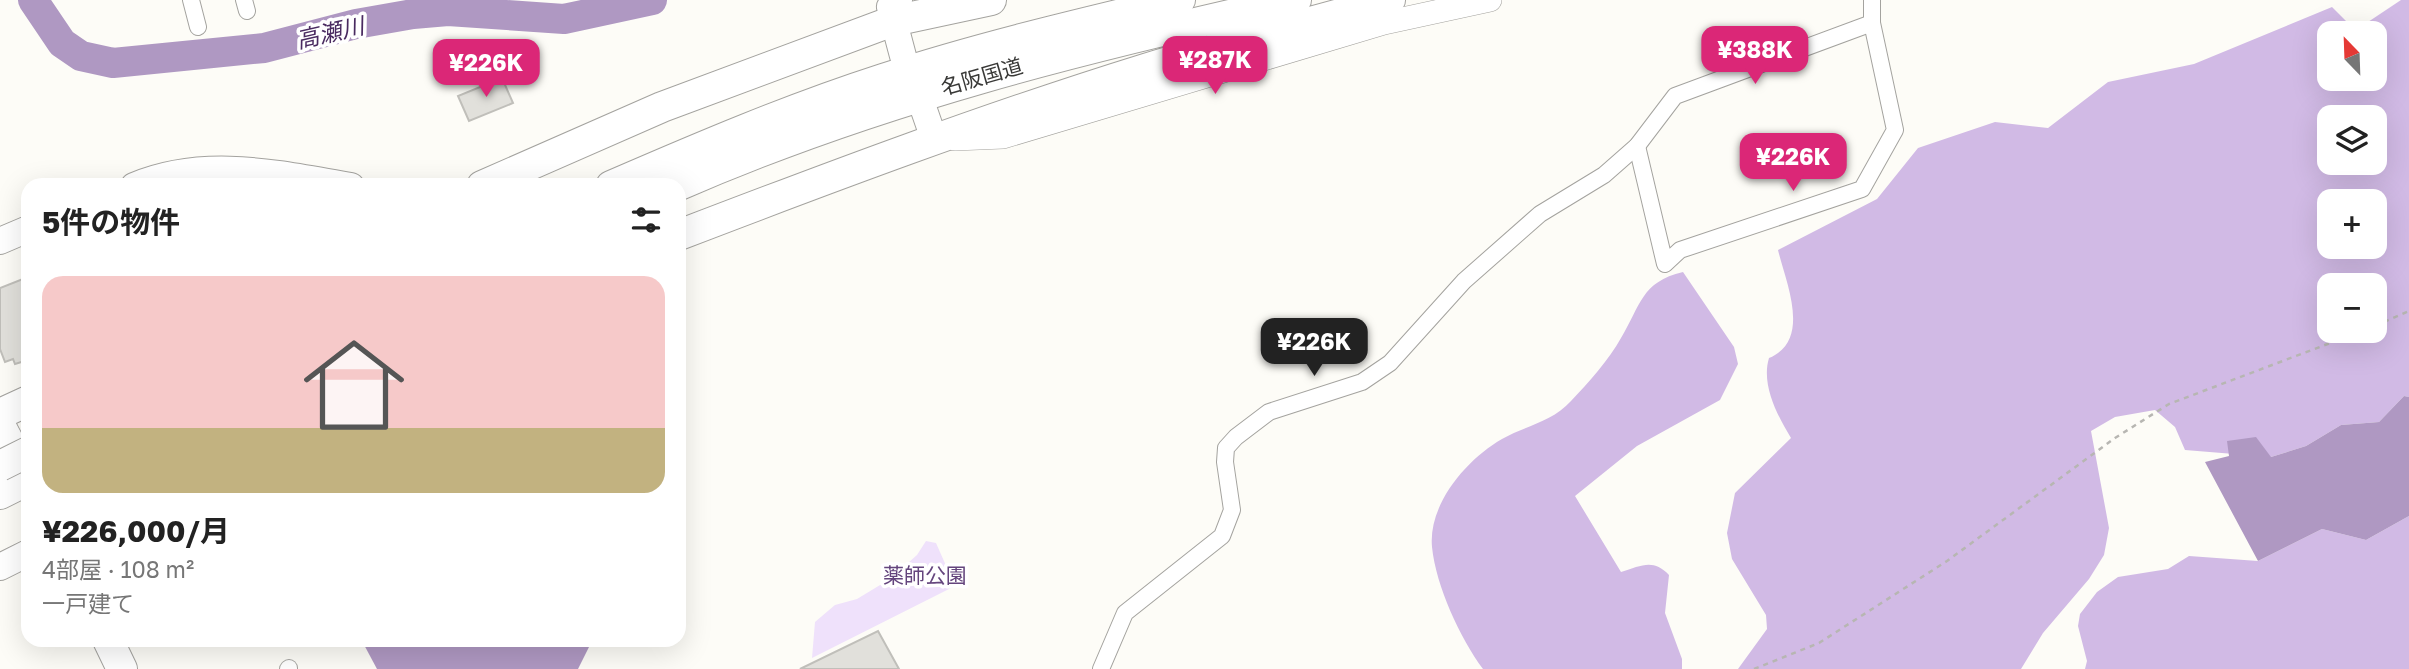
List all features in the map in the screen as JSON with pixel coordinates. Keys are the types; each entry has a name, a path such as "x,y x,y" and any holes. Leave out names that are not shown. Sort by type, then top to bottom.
{"highway":[{"path":"500,178 662,107 896,11 991,0"},
{"name":"名阪国道","path":"630,178 774,118 882,79 977,50 1180,0"},
{"name":"名阪国道","path":"686,182 807,134 967,81 1093,47 1296,0"},
{"path":"686,231 934,139 1146,68 1390,0"},
{"path":"0,391 21,385"},
{"path":"0,414 21,404"},
{"path":"0,425 12,482"},
{"path":"12,482 21,465"},
{"path":"111,647 122,669"}],"main road":[{"path":"896,11 903,55"},
{"path":"924,110 934,139"},
{"path":"152,178 235,167 302,178"},
{"path":"0,241 21,232"},
{"path":"0,567 21,556"}],"street":[{"path":"191,0 198,27"},
{"path":"934,139 1003,138 1384,23 1490,0"},
{"path":"1637,146 1665,264 1680,250 1861,189 1895,130 1872,23 1872,0"},
{"path":"1101,669 1125,613 1222,536 1232,510 1225,462 1226,448 1236,437 1269,412 1362,382 1390,363 1464,281 1540,214 1604,175 1637,146 1675,96 1872,23"}],"path":[{"path":"2387,321 2409,312"},
{"path":"1754,669 1819,643 1947,561 2115,438 2169,404 2330,343"}],"green space":[{"name":"薬師公園","path":"926,541 936,543 955,586 812,658 815,622 835,605 857,599 890,579 917,555"}],"shaded area":[{"path":"2401,0 2409,0 2409,397 2404,396 2379,422 2341,425 2306,446 2271,457 2185,450 2175,427 2155,410 2115,417 2091,431 2109,528 2104,555 2089,579 2043,633 2021,669 1738,669 1767,629 1766,615 1732,559 1727,533 1735,493 1791,438 1776,409 1767,378 1769,358 1782,350 1790,338 1793,325 1790,294 1778,250 1877,199 1918,148 1995,122 2048,128 2108,82 2194,64 2332,7 2346,21 2317,21 2317,91 2387,91 2387,21 2370,21"},
{"path":"1683,272 1734,347 1738,364 1720,400 1637,446 1575,496 1621,572 1652,565 1669,575 1665,613 1682,659 1682,669 1483,669 1450,611 1434,562 1432,531 1443,499 1463,471 1489,448 1564,408 1611,355 1638,305 1650,289 1669,276"},
{"path":"2404,396 2409,397 2409,516 2366,540 2322,529 2258,561 2205,462 2229,456 2227,441 2256,437 2271,457 2306,446 2341,425 2379,422"},
{"path":"2409,516 2409,669 2085,669 2087,661 2078,626 2080,614 2097,592 2118,577 2168,569 2189,556 2258,561 2322,529 2366,540"},
{"path":"365,647 589,647 578,669 377,669"}],"building":[{"path":"502,78 513,103 469,121 458,96"},
{"path":"21,280 21,362 15,364 13,359 5,362 0,349 0,288"},
{"path":"878,631 899,669 800,669"}],"waterway":[{"name":"高瀬川","path":"33,0 62,43 81,56 113,63 264,48 356,24 413,14 448,11 564,19 652,0"}]}
